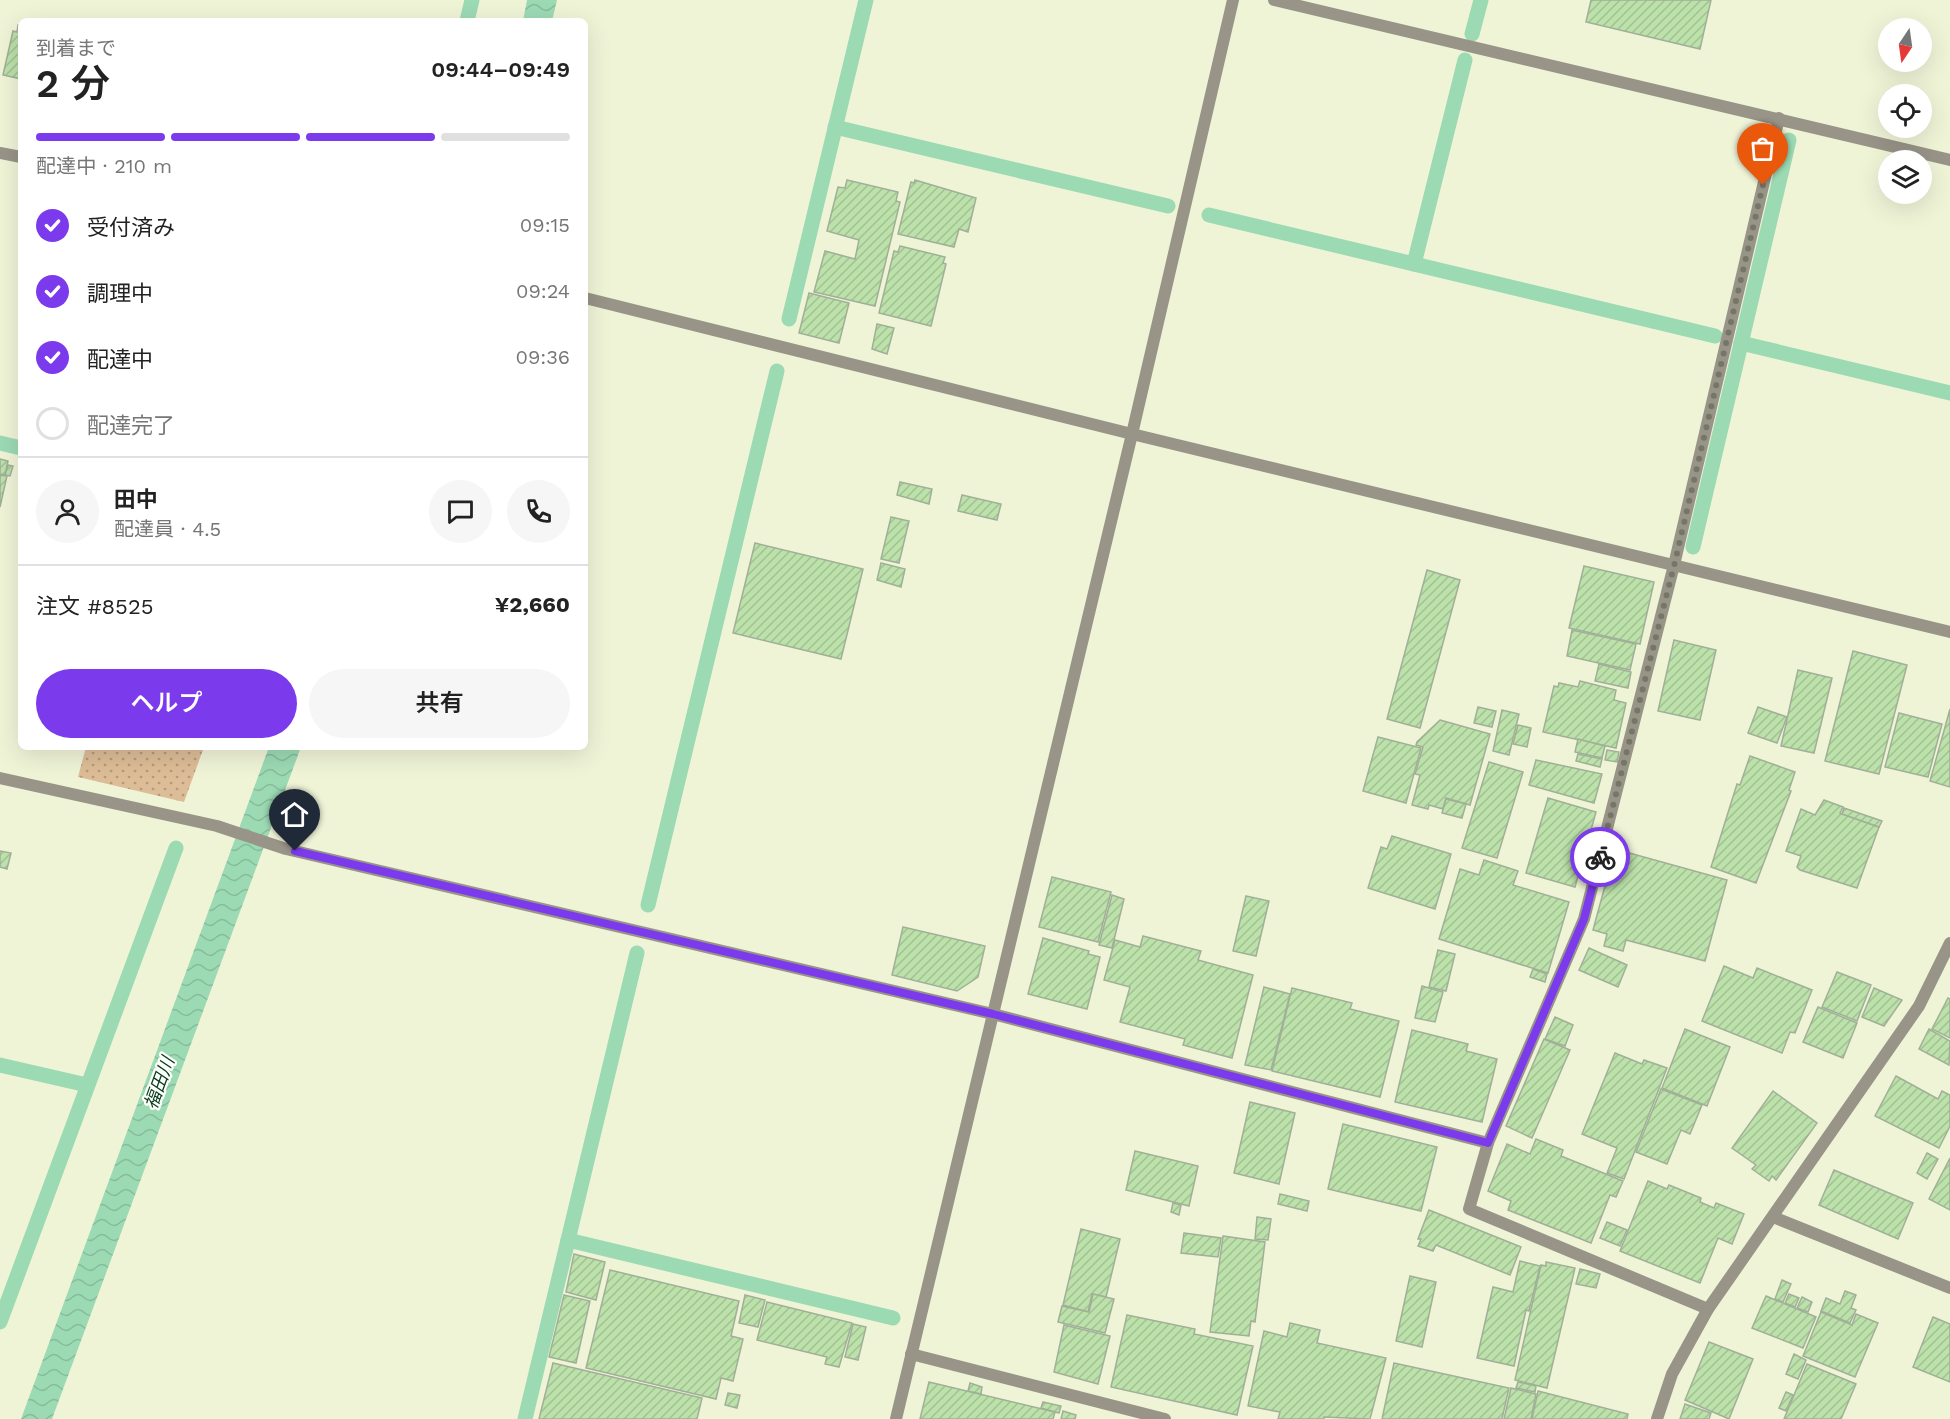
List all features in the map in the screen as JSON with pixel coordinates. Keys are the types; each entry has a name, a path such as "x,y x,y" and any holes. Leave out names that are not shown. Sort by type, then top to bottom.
{"street":[{"path":"896,1419 1132,435 1233,0"},
{"path":"1274,0 1950,160"},
{"path":"1708,1309 1468,1209 1488,1143 1584,919 1674,566 1779,118"},
{"path":"0,153 18,156"},
{"path":"588,299 1132,435 1950,632"},
{"path":"0,778 217,826 286,849 993,1014 1488,1143"},
{"path":"1657,1419 1672,1374 1708,1309 1919,1006 1950,943"},
{"path":"1773,1217 1950,1288"},
{"path":"911,1354 1165,1419"}],"shaded area":[{"path":"85,750 203,750 184,802 78,777"}],"water":[{"path":"527,0 557,0 553,18 524,18"},
{"name":"福田川","path":"268,750 300,750 52,1419 21,1419"}],"building":[{"path":"1591,0 1711,0 1700,49 1586,22"},
{"path":"18,25 18,78 3,75 13,31 17,32"},
{"path":"847,180 898,192 896,201 900,202 875,306 814,292 825,251 855,259 859,240 827,231 838,187 845,188"},
{"path":"915,180 976,198 968,232 959,229 954,247 898,234 911,182 914,183"},
{"path":"900,246 945,257 943,263 946,264 931,326 879,313 894,251 898,252"},
{"path":"809,293 849,303 839,343 799,333"},
{"path":"877,324 894,328 887,354 872,349"},
{"path":"0,459 8,461 5,475 0,474"},
{"path":"8,465 13,466 10,476 5,475"},
{"path":"0,475 7,476 0,507"},
{"path":"900,482 932,489 929,504 897,495"},
{"path":"962,495 1001,504 997,520 958,511"},
{"path":"891,517 909,521 899,563 881,559"},
{"path":"755,543 863,569 841,659 733,633"},
{"path":"881,563 905,569 901,587 877,580"},
{"path":"1584,566 1654,582 1640,644 1569,628"},
{"path":"1427,570 1460,580 1420,728 1387,719"},
{"path":"1572,630 1636,644 1630,670 1567,656"},
{"path":"1674,640 1716,650 1700,720 1658,711"},
{"path":"1853,651 1907,665 1879,774 1825,761"},
{"path":"1599,664 1631,672 1628,688 1595,681"},
{"path":"1798,670 1832,678 1814,753 1781,746"},
{"path":"1580,681 1616,690 1614,700 1626,703 1616,748 1543,732 1554,686 1558,687 1559,683 1578,687"},
{"path":"1478,707 1496,711 1492,727 1474,723"},
{"path":"1758,707 1787,717 1777,743 1748,733"},
{"path":"1950,709 1950,787 1930,781"},
{"path":"1502,710 1519,714 1509,755 1493,751"},
{"path":"1899,713 1942,724 1928,777 1885,767"},
{"path":"1440,720 1490,734 1470,805 1446,798 1443,809 1429,805 1428,809 1412,805 1420,775 1415,774 1423,747 1416,745"},
{"path":"1518,725 1531,728 1527,747 1513,744"},
{"path":"1378,737 1421,748 1406,803 1363,791"},
{"path":"1578,739 1605,746 1602,758 1575,752"},
{"path":"1607,750 1619,752 1617,762 1605,760"},
{"path":"1578,754 1602,759 1600,767 1576,761"},
{"path":"1750,756 1795,772 1789,790 1791,791 1756,883 1711,867 1737,784 1740,785"},
{"path":"1536,760 1602,774 1594,803 1529,785"},
{"path":"1489,762 1523,772 1497,858 1462,848"},
{"path":"1548,798 1596,812 1575,887 1526,873"},
{"path":"1446,799 1466,804 1462,818 1442,813"},
{"path":"1824,800 1843,807 1840,813 1879,827 1857,888 1800,870 1797,867 1801,856 1786,851 1801,809 1815,815"},
{"path":"1844,808 1882,821 1879,827 1842,814"},
{"path":"1392,836 1451,854 1435,909 1368,888 1381,847 1387,849"},
{"path":"1615,849 1727,880 1705,961 1626,940 1623,951 1604,946 1607,934 1593,930"},
{"path":"0,851 11,853 7,869 0,867"},
{"path":"1484,860 1518,871 1513,885 1569,902 1548,973 1439,939 1460,869 1479,875"},
{"path":"1052,877 1111,892 1098,942 1039,927"},
{"path":"1112,895 1124,899 1112,948 1099,945"},
{"path":"1246,896 1269,901 1256,956 1233,951"},
{"path":"903,927 985,946 978,977 957,991 892,975"},
{"path":"1143,936 1201,951 1198,960 1253,975 1232,1058 1183,1045 1185,1039 1120,1022 1130,987 1104,980 1115,940 1140,947"},
{"path":"1043,938 1089,951 1088,954 1100,957 1087,1009 1028,994"},
{"path":"1589,948 1627,965 1618,987 1579,970"},
{"path":"1438,950 1455,954 1446,991 1429,987"},
{"path":"1724,966 1753,978 1757,968 1812,990 1795,1033 1790,1032 1782,1053 1702,1021"},
{"path":"1533,969 1547,974 1545,982 1530,977"},
{"path":"1837,972 1871,985 1857,1021 1822,1007"},
{"path":"1422,986 1443,992 1435,1022 1415,1018"},
{"path":"1264,987 1290,994 1271,1070 1245,1065"},
{"path":"1292,988 1352,1003 1350,1009 1399,1021 1380,1097 1272,1071"},
{"path":"1874,988 1902,1000 1884,1026 1862,1017"},
{"path":"1948,998 1950,999 1950,1038 1932,1029"},
{"path":"1818,1007 1857,1023 1843,1058 1803,1042"},
{"path":"1555,1017 1573,1025 1565,1046 1545,1039"},
{"path":"1685,1029 1730,1047 1707,1106 1662,1088"},
{"path":"1929,1029 1950,1041 1949,1065 1919,1049"},
{"path":"1412,1030 1468,1044 1466,1051 1497,1059 1482,1122 1395,1102"},
{"path":"1544,1039 1570,1050 1532,1138 1506,1126"},
{"path":"1615,1053 1642,1064 1644,1060 1667,1068 1624,1179 1607,1173 1617,1148 1582,1134"},
{"path":"1896,1076 1938,1099 1942,1091 1950,1095 1950,1126 1939,1148 1875,1116"},
{"path":"1661,1089 1702,1105 1690,1134 1681,1130 1667,1164 1636,1152"},
{"path":"1773,1091 1817,1123 1776,1180 1772,1176 1769,1181 1752,1169 1756,1165 1732,1148"},
{"path":"1250,1102 1295,1113 1279,1184 1234,1173"},
{"path":"1343,1124 1437,1147 1421,1211 1328,1189"},
{"path":"1536,1139 1563,1150 1561,1156 1623,1181 1616,1197 1610,1195 1591,1243 1508,1210 1511,1201 1488,1191 1507,1144 1530,1154"},
{"path":"1135,1151 1198,1166 1189,1206 1126,1190"},
{"path":"1927,1153 1938,1159 1927,1179 1917,1173"},
{"path":"1950,1158 1950,1210 1929,1199"},
{"path":"1834,1170 1913,1203 1898,1239 1819,1205"},
{"path":"1648,1181 1667,1189 1669,1185 1701,1198 1700,1202 1714,1208 1716,1203 1744,1214 1732,1244 1718,1238 1700,1283 1620,1251"},
{"path":"1280,1194 1309,1201 1307,1211 1278,1204"},
{"path":"1173,1203 1181,1205 1179,1215 1171,1212"},
{"path":"1429,1210 1521,1247 1510,1275 1436,1245 1433,1251 1418,1246 1421,1239 1418,1239"},
{"path":"1257,1217 1271,1219 1268,1240 1255,1239"},
{"path":"1607,1222 1627,1230 1620,1246 1600,1238"},
{"path":"1081,1229 1120,1239 1106,1297 1092,1294 1088,1312 1063,1305"},
{"path":"1184,1233 1221,1238 1218,1257 1181,1253"},
{"path":"1223,1236 1265,1242 1255,1322 1251,1321 1249,1336 1210,1332"},
{"path":"574,1254 605,1262 596,1300 566,1292"},
{"path":"1520,1261 1540,1266 1529,1311 1526,1310 1514,1366 1477,1358 1493,1287 1513,1292"},
{"path":"1546,1262 1575,1268 1547,1388 1515,1380 1541,1265 1546,1266"},
{"path":"1580,1269 1600,1274 1596,1288 1576,1284"},
{"path":"610,1270 739,1301 731,1336 743,1339 733,1381 721,1378 716,1399 586,1368"},
{"path":"1410,1276 1436,1282 1422,1347 1396,1341"},
{"path":"1782,1280 1791,1284 1783,1302 1775,1299"},
{"path":"1845,1291 1856,1295 1851,1308 1856,1310 1850,1323 1821,1311 1826,1298 1840,1304"},
{"path":"1093,1294 1114,1299 1105,1333 1058,1322 1062,1306 1089,1312"},
{"path":"1789,1294 1799,1298 1795,1307 1785,1303"},
{"path":"564,1295 590,1301 576,1363 549,1357"},
{"path":"745,1295 765,1300 758,1327 739,1323"},
{"path":"1766,1296 1816,1317 1803,1348 1752,1328"},
{"path":"1802,1297 1812,1302 1808,1312 1797,1308"},
{"path":"767,1302 852,1323 839,1367 825,1364 827,1357 757,1340"},
{"path":"1821,1312 1852,1325 1856,1314 1878,1323 1855,1377 1803,1356"},
{"path":"1127,1315 1195,1329 1194,1334 1253,1346 1237,1415 1111,1387"},
{"path":"1933,1317 1950,1324 1950,1382 1913,1367"},
{"path":"1290,1323 1320,1330 1317,1343 1386,1358 1370,1419 1324,1417 1324,1419 1278,1419 1280,1412 1248,1406 1264,1331 1287,1337"},
{"path":"853,1324 866,1327 858,1360 845,1357"},
{"path":"1064,1325 1110,1336 1098,1384 1054,1372"},
{"path":"1709,1342 1753,1359 1729,1419 1685,1400"},
{"path":"1794,1354 1806,1360 1798,1379 1786,1374"},
{"path":"553,1363 702,1398 697,1419 539,1419"},
{"path":"1394,1363 1509,1388 1502,1419 1382,1419"},
{"path":"1807,1364 1856,1384 1841,1419 1784,1419"},
{"path":"929,1382 1055,1412 1053,1419 920,1419"},
{"path":"1518,1382 1536,1386 1535,1392 1516,1388"},
{"path":"970,1383 982,1387 981,1394 968,1391"},
{"path":"1511,1388 1536,1394 1531,1419 1504,1419"},
{"path":"1538,1391 1628,1414 1627,1419 1532,1419"},
{"path":"1786,1392 1793,1395 1786,1411 1779,1408"},
{"path":"728,1393 740,1395 737,1408 725,1405"},
{"path":"1043,1402 1061,1406 1059,1413 1041,1408"},
{"path":"1685,1404 1711,1413 1709,1419 1680,1419"},
{"path":"1063,1411 1076,1415 1075,1419 1061,1419"}],"waterway":[{"path":"468,18 472,0"},
{"path":"789,319 866,0"},
{"path":"1472,34 1481,0"},
{"path":"1414,264 1465,60"},
{"path":"835,127 1168,206"},
{"path":"1693,547 1789,140"},
{"path":"1209,215 1715,336"},
{"path":"1741,343 1950,393"},
{"path":"648,905 777,371"},
{"path":"0,443 18,447"},
{"path":"0,1322 176,848"},
{"path":"525,1419 637,953"},
{"path":"0,1065 87,1085"},
{"path":"568,1240 893,1318"}],"way so far":[{"path":"1600,857 1674,566 1763,185"}],"route":[{"path":"295,851 993,1014 1488,1143 1584,919 1600,857"}]}
